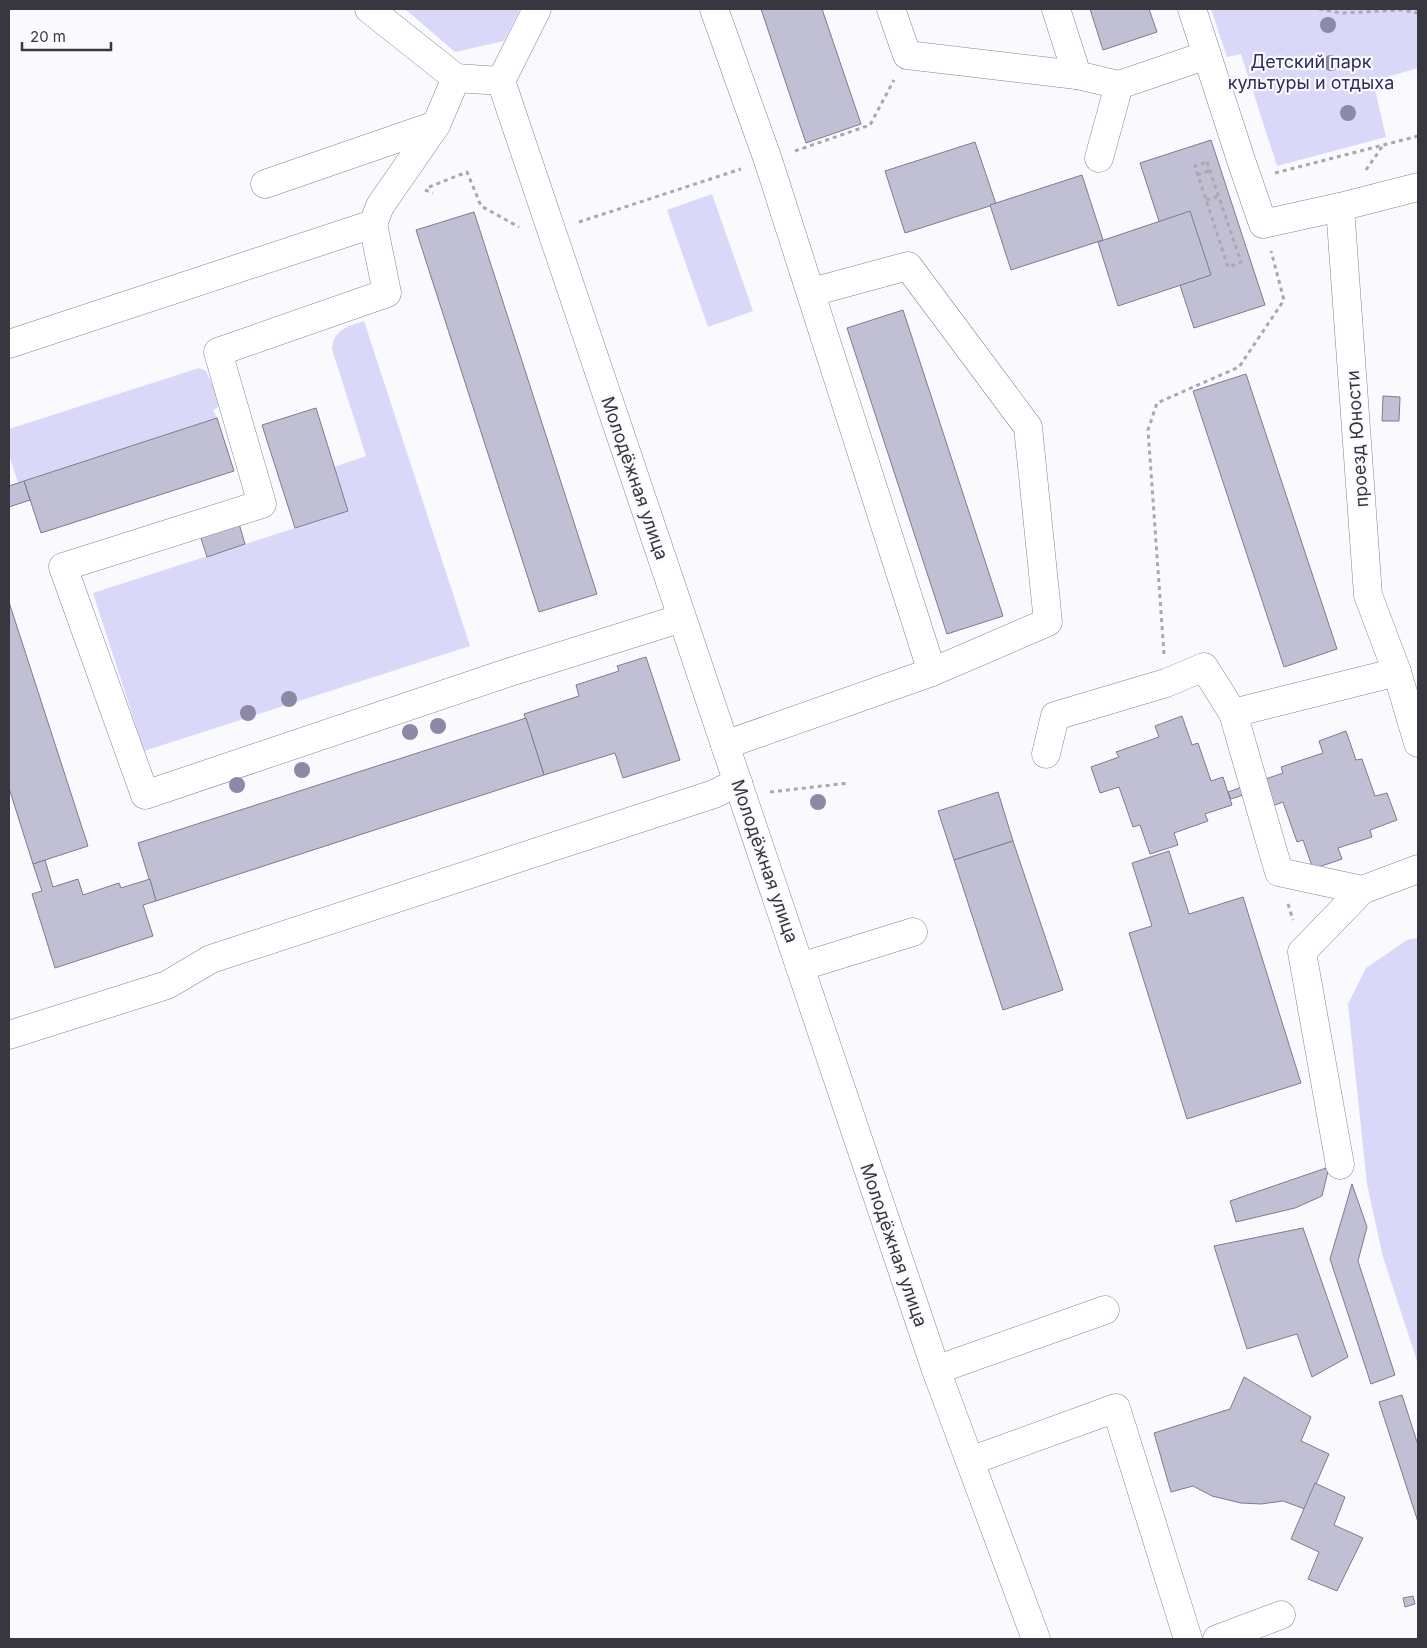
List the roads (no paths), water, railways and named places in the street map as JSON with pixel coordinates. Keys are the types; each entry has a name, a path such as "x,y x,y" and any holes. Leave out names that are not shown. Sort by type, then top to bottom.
{"street":[{"path":"369,9 456,78 501,81 537,9"},
{"path":"714,9 768,160 812,292 932,672"},
{"path":"891,9 907,55 1077,75 1119,85 1208,55"},
{"path":"1056,9 1077,75"},
{"path":"1192,9 1248,181 1264,224 1418,187"},
{"path":"456,78 436,125 380,206 373,224 387,293 218,352 262,504 62,567 145,795 507,673 682,618"},
{"name":"Молодёжная улица","path":"501,81 936,1370 1036,1639"},
{"path":"1099,158 1119,85"},
{"path":"265,184 436,125"},
{"name":"проезд Юности","path":"1340,207 1368,595 1397,672 1418,743"},
{"path":"9,344 373,224"},
{"path":"726,745 932,672 1048,622 1028,427 908,266 812,292"},
{"path":"1046,754 1055,716 1166,683 1204,667 1233,714 1279,872 1362,890"},
{"path":"1233,714 1397,672"},
{"path":"9,1035 167,985 211,959 714,794 740,789"},
{"path":"1340,1165 1302,952 1362,890 1418,869"},
{"path":"800,967 913,932"},
{"path":"936,1370 1105,1310"},
{"path":"970,1461 1116,1408 1188,1639"},
{"path":"1217,1639 1281,1615"}],"park label":[{"name":"Детский парк культуры и отдыха","path":"1311,71"}]}
